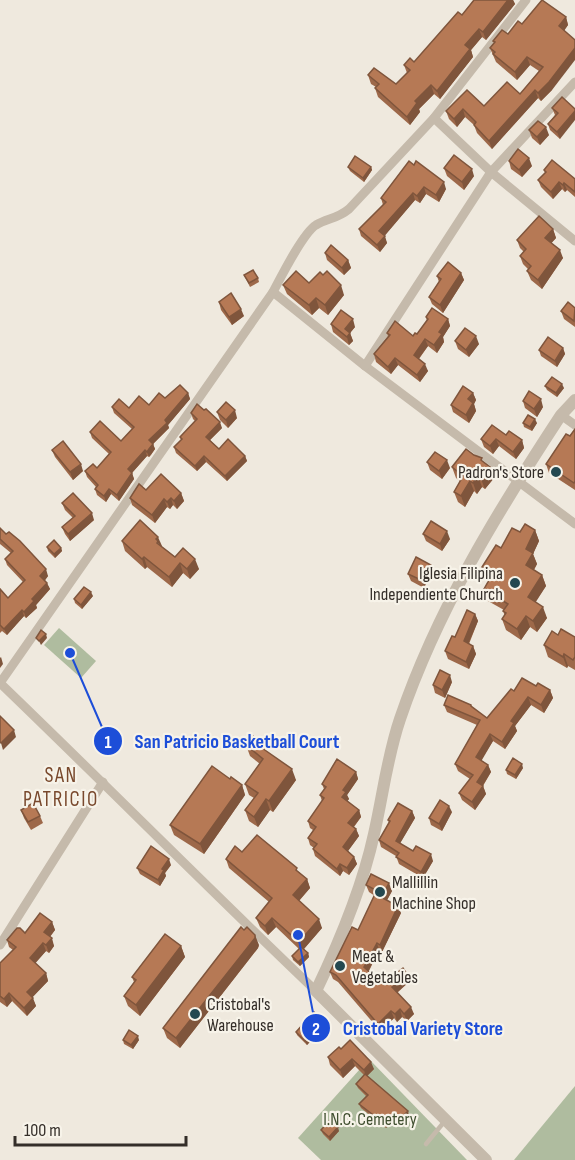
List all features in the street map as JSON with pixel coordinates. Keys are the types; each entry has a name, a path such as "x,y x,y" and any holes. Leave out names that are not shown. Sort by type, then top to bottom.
{"street":[{"path":"486,1160 0,683 273,292 314,226 350,209 434,118 526,0"},
{"path":"365,366 491,172 575,82"},
{"path":"434,118 491,172 575,241"},
{"path":"273,292 365,366 575,524"},
{"path":"316,992 351,915 374,836 388,756 411,688 435,634 491,523 561,415 575,399"},
{"path":"561,415 575,425"},
{"path":"0,945 103,782"}],"lane":[{"path":"426,1144 446,1119"}],"green space":[{"path":"59,628 96,661 81,678 44,645"},
{"name":"I.N.C. Cemetery","path":"369,1059 467,1160 321,1160 298,1138"},
{"path":"575,1086 575,1160 514,1160"}],"building":[{"path":"474,0 508,0 483,32 479,29 465,45 470,49 437,91 431,85 415,101 417,103 407,117 375,88 379,84 368,75 374,68 396,84 410,70 404,65 410,58 414,62 458,12 462,15"},
{"path":"542,0 566,17 559,26 575,40 575,48 549,82 538,93 535,90 489,141 474,125 476,122 463,109 454,119 446,111 467,90 484,106 507,82 520,94 543,67 527,57 515,72 493,54 495,52 490,48 502,30 508,34 518,21 522,24"},
{"path":"562,97 575,111 557,132 548,124 558,113 552,108"},
{"path":"538,121 546,127 537,137 529,130"},
{"path":"518,149 529,158 519,170 509,161"},
{"path":"454,155 472,169 462,182 444,168"},
{"path":"355,156 371,167 363,178 348,167"},
{"path":"552,160 575,179 575,192 564,183 563,185 559,182 551,192 538,180 546,172 544,170"},
{"path":"409,161 414,165 416,161 444,182 436,195 424,187 417,196 413,193 379,231 385,236 377,245 359,229 386,202 381,198"},
{"path":"539,216 553,229 545,238 560,250 538,280 527,271 531,266 520,256 526,249 517,240"},
{"path":"331,245 348,260 342,268 325,253"},
{"path":"448,262 461,273 440,305 429,297 441,279 437,276"},
{"path":"253,270 258,278 249,283 244,275"},
{"path":"296,271 309,283 320,272 323,275 327,271 341,285 325,305 316,298 309,305 283,285"},
{"path":"231,293 241,309 229,317 219,302"},
{"path":"568,302 575,308 574,321 561,311"},
{"path":"432,308 448,319 439,332 442,334 434,345 425,339 414,355 425,364 417,375 395,358 388,367 374,354 390,335 387,333 395,321 413,336 428,319 426,317"},
{"path":"341,310 353,319 345,329 350,333 347,337 331,324"},
{"path":"465,328 476,336 466,350 455,341"},
{"path":"548,337 563,348 555,361 539,350"},
{"path":"552,377 562,384 556,393 545,386"},
{"path":"180,385 188,393 165,420 167,423 149,440 153,444 147,452 145,450 128,469 132,473 117,495 109,489 104,496 95,489 98,485 85,471 93,464 97,468 111,452 90,432 100,421 121,441 134,427 112,407 119,399 129,408 139,396 149,405 159,393 165,398"},
{"path":"463,386 473,393 468,399 473,403 466,415 451,405"},
{"path":"529,391 541,399 534,409 523,401"},
{"path":"226,402 235,410 226,420 217,412"},
{"path":"197,404 220,422 206,437 219,449 228,439 245,456 225,476 204,456 195,466 174,447 197,419 191,413"},
{"path":"528,415 535,419 530,427 523,423"},
{"path":"492,425 506,435 509,431 522,440 513,452 496,439 490,446 481,439"},
{"path":"575,429 574,483 546,464 566,434 570,436"},
{"path":"63,441 81,464 70,472 52,450"},
{"path":"466,449 482,458 481,460 490,467 481,479 478,476 473,483 470,481 461,496 454,492 463,476 452,467"},
{"path":"435,452 447,460 439,471 427,462"},
{"path":"161,474 181,493 174,501 171,498 167,502 164,499 152,515 130,498 139,484 146,490"},
{"path":"73,493 92,513 68,534 62,527 75,516 62,503"},
{"path":"140,520 158,537 157,543 175,557 183,548 195,559 187,569 180,563 169,577 144,557 142,559 122,541"},
{"path":"431,521 447,531 440,544 423,534"},
{"path":"525,524 535,530 526,549 533,553 526,565 542,575 528,597 543,607 533,621 526,616 517,629 502,619 506,613 503,611 508,604 484,589 493,573 482,567 496,545 501,548 512,528 520,532"},
{"path":"0,528 20,541 46,569 40,576 47,583 32,599 34,601 24,612 22,610 4,629 0,625 0,589 8,598 25,580 5,559 13,551 0,539"},
{"path":"54,540 61,548 54,554 47,547"},
{"path":"416,557 431,565 421,580 408,574"},
{"path":"84,587 91,592 81,605 74,599"},
{"path":"467,610 475,614 464,641 473,646 466,662 445,651 452,636 455,637"},
{"path":"561,629 575,637 573,660 564,654 563,657 544,645 552,631 558,635"},
{"path":"41,630 46,634 39,641 36,638"},
{"path":"440,670 450,675 442,690 433,685"},
{"path":"522,678 536,686 538,683 550,690 541,705 528,697 511,721 514,723 502,742 490,734 476,757 488,765 477,782 483,786 472,802 459,793 473,775 455,764 480,720 444,705 448,695 471,705 487,718 511,689 514,691"},
{"path":"0,716 14,730 1,743 0,742"},
{"path":"253,736 264,746 262,748 292,769 269,801 266,799 254,817 245,810 258,793 245,784 263,759 246,745"},
{"path":"513,758 522,764 515,775 506,770"},
{"path":"337,759 356,772 343,790 346,792 342,797 359,810 348,823 356,829 343,847 354,857 347,868 340,864 337,869 313,849 317,844 308,838 316,827 308,821 324,798 320,795 326,787 322,784"},
{"path":"212,766 242,785 200,844 170,825"},
{"path":"440,800 449,806 439,824 429,818"},
{"path":"33,803 40,816 28,822 21,810"},
{"path":"398,803 412,811 396,841 413,851 416,846 431,854 421,872 396,857 399,853 379,840"},
{"path":"257,835 307,879 293,895 319,919 299,942 272,918 265,926 256,918 272,898 226,859 235,846 242,852"},
{"path":"151,846 169,859 158,880 137,868"},
{"path":"371,874 389,883 383,894 366,885"},
{"path":"375,894 398,906 380,945 377,943 364,967 383,984 403,968 407,974 392,987 411,1007 404,1014 400,1009 395,1014 391,1011 378,1024 336,975 330,972 352,927 358,930"},
{"path":"40,913 52,922 44,932 52,938 46,945 43,943 30,958 46,973 27,992 33,998 24,1008 9,993 4,999 0,996 0,963 16,947 7,940 17,928 25,933"},
{"path":"241,927 244,930 247,927 255,938 176,1038 163,1028"},
{"path":"165,934 181,946 136,1005 124,996 136,980 132,977"},
{"path":"301,947 308,953 298,962 292,956"},
{"path":"314,1012 324,1022 305,1041 296,1032"},
{"path":"129,1030 138,1036 131,1045 123,1040"},
{"path":"350,1040 371,1062 364,1070 352,1059 340,1070 328,1057"},
{"path":"365,1074 408,1111 398,1121 392,1115 385,1124 359,1104 368,1095 356,1084"},
{"path":"330,1120 338,1127 329,1137 321,1130"}],"place":[{"name":"Padron's Store","path":"556,472"},
{"name":"Iglesia Filipina Independiente Church","path":"515,583"},
{"name":"San Patricio Basketball Court","path":"70,653"},
{"name":"Mallillin Machine Shop","path":"380,892"},
{"name":"Cristobal Variety Store","path":"298,935"},
{"name":"Meat & Vegetables","path":"340,966"},
{"name":"Cristobal's Warehouse","path":"195,1014"}],"district":[{"name":"SAN PATRICIO","path":"61,787"}]}
